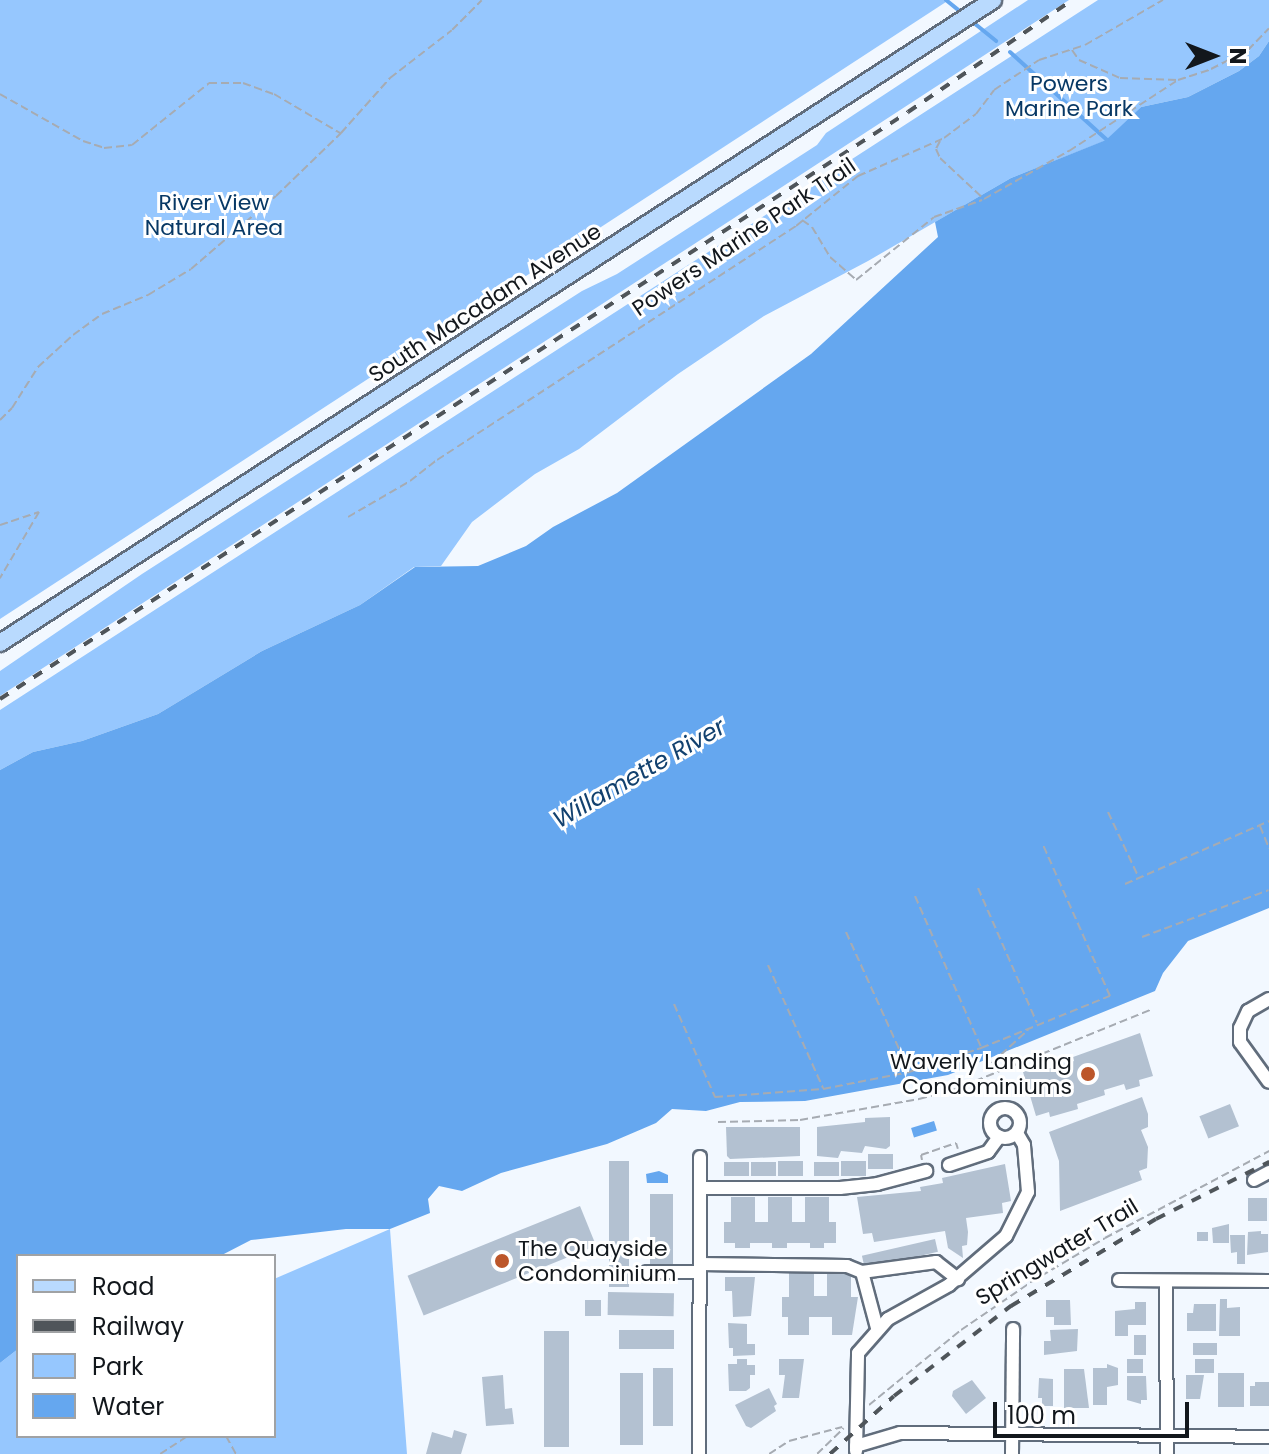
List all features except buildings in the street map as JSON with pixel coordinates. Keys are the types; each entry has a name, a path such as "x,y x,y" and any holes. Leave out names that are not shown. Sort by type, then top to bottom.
{"main road":[{"name":"South Macadam Avenue","path":"0,643 993,0"}],"street":[{"path":"1269,999 1248,1011 1240,1028 1240,1042 1269,1082"},
{"path":"1002,1108 1018,1114 1021,1125 1017,1133 1009,1138 999,1137 993,1132 990,1121 1002,1108"},
{"path":"1017,1133 1024,1145 1029,1169 1028,1192 1019,1217 1006,1236 958,1279 877,1328 858,1353 856,1450 900,1433 1269,1437"},
{"path":"949,1165 988,1152 999,1137"},
{"path":"699,1454 700,1157"},
{"path":"700,1188 840,1188 877,1184 926,1171"},
{"path":"1254,1180 1269,1172"},
{"path":"647,1272 700,1268 847,1266 862,1272 936,1262 958,1279"},
{"path":"862,1272 877,1328"},
{"path":"1119,1280 1269,1281"},
{"path":"1166,1281 1167,1454"},
{"path":"1012,1454 1013,1329"}],"path":[{"path":"0,420 12,408 38,367 73,335 102,314 148,295 191,269 276,196 341,133 390,78 452,30 482,0"},
{"name":"Powers Marine Park Trail","path":"348,517 410,481 802,220 858,176 940,140 976,114 994,90 1027,67 1051,53 1091,42 1131,15 1163,0"},
{"path":"802,220 812,227 830,257 856,280 934,217 984,199 1069,151 1178,80 1211,69 1248,50 1269,28"},
{"path":"1072,48 1072,55 1079,60 1120,78 1178,80"},
{"path":"0,94 83,141 104,148 132,145 209,83 243,83 274,94 341,133"},
{"path":"940,140 936,149 940,158 984,199"},
{"path":"0,525 39,512 28,524 0,578"},
{"path":"1108,812 1139,878"},
{"path":"1125,884 1269,821"},
{"path":"1260,825 1269,848"},
{"path":"674,1004 715,1097 823,1089 909,1072 981,1048 1110,996 1043,845"},
{"path":"978,888 1038,1025"},
{"path":"1142,937 1269,890"},
{"path":"915,896 981,1048"},
{"path":"846,932 909,1072"},
{"path":"768,965 823,1089"},
{"path":"718,1122 800,1120 919,1099 953,1090 1152,1009"},
{"path":"983,1071 1029,1029"},
{"path":"926,1171 921,1155 956,1143 963,1161"},
{"name":"Springwater Trail","path":"874,1401 961,1330 1043,1274 1269,1151"},
{"path":"769,1454 789,1441 847,1426"},
{"path":"817,1454 839,1433"},
{"path":"160,1454 185,1438"}],"green space":[{"name":"River View Natural Area","path":"0,0 949,0 0,619"},
{"name":"Powers Marine Park","path":"1028,0 1069,0 0,696 0,671 142,574 582,291 617,274 817,145 826,133"},
{"name":"Powers Marine Park","path":"1098,0 1269,0 1269,41 1259,56 1239,71 1188,97 1141,107 1107,140 1011,178 868,261 764,316 678,374 579,449 535,474 472,522 441,566 414,567 360,605 262,651 158,714 82,741 33,752 0,770 0,710"},
{"path":"390,1229 407,1454 0,1454 0,1363 16,1351 16,1438 276,1438 276,1278"}],"water":[{"name":"Willamette River","path":"1269,41 1269,908 1188,941 1163,973 1155,991 948,1075 805,1101 740,1102 706,1111 672,1109 656,1123 607,1144 501,1173 462,1191 439,1186 428,1199 430,1213 390,1229 346,1229 251,1240 224,1254 16,1254 16,1351 0,1363 0,770 33,752 82,741 158,714 262,651 360,605 415,567 478,566 526,546 553,527 617,493 811,354 938,237 935,222 1011,178 1106,140 1141,107 1188,97 1239,71 1259,56"},
{"path":"934,1121 937,1131 914,1138 911,1128"},
{"path":"659,1171 668,1175 668,1183 647,1183 646,1174"}],"waterway":[{"path":"946,0 963,14"},
{"path":"969,19 996,41"},
{"path":"1010,52 1107,140"}],"railway":[{"path":"0,699 908,112 1072,0"},
{"path":"830,1454 894,1396 1011,1306 1156,1219 1269,1162"}],"place":[{"name":"Waverly Landing Condominiums","path":"1088,1074"},
{"name":"The Quayside Condominium","path":"502,1261"}]}
